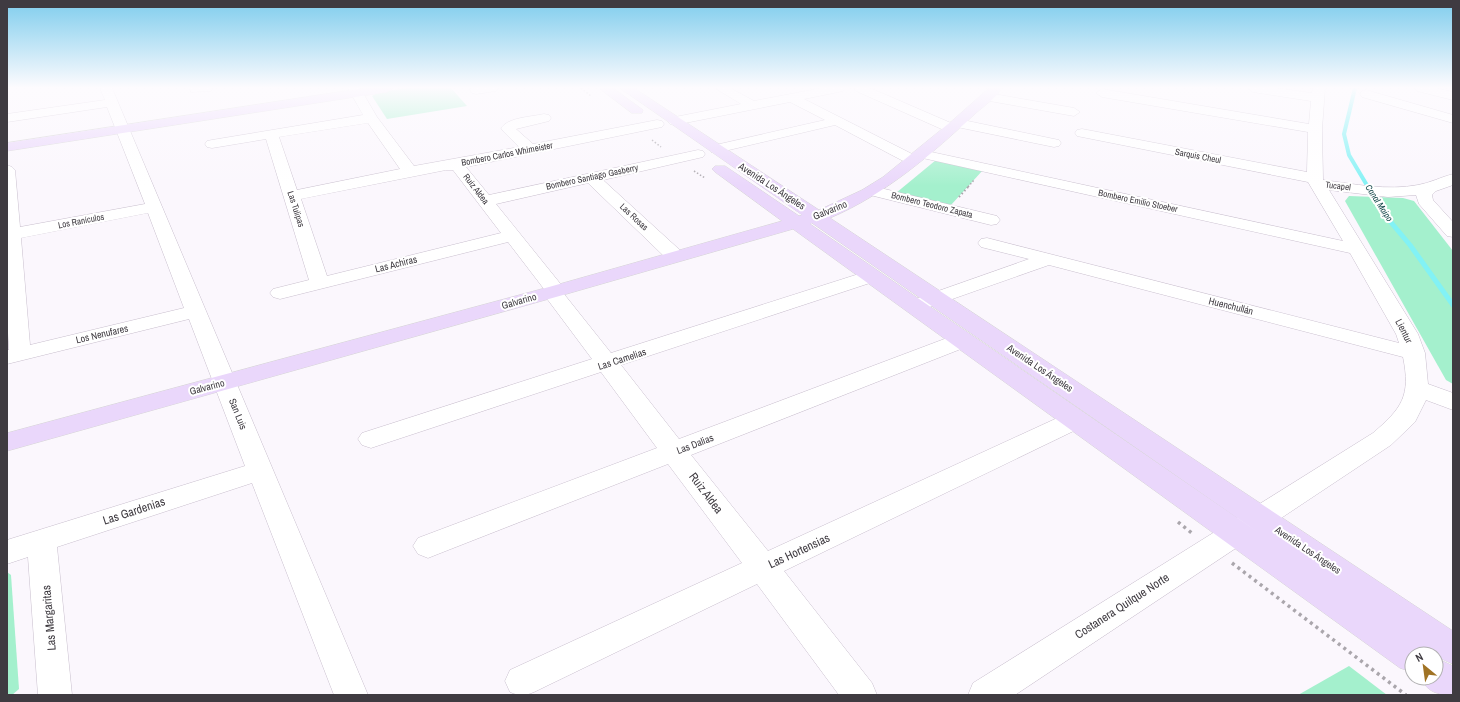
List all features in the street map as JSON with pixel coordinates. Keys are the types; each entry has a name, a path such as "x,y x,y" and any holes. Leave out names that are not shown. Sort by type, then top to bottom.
{"main road":[{"path":"7,147 172,121"},
{"name":"Avenida Los Ángeles","path":"652,121 698,154 937,298 1248,525 1404,651"},
{"name":"Avenida Los Ángeles","path":"676,121 716,149 807,219 872,276 1075,420 1453,649"},
{"name":"Galvarino","path":"7,442 554,291 807,219 845,205 872,191 917,157 960,121"},
{"path":"1444,680 1453,686"}],"street":[{"name":"San Luis","path":"120,121 350,695"},
{"path":"212,144 354,121"},
{"path":"373,121 407,168 413,170 451,165"},
{"path":"529,149 508,128 514,124 530,121"},
{"path":"716,149 837,121"},
{"name":"Bombero Emilio Stoeber","path":"837,121 917,157 986,168 1355,249"},
{"path":"941,121 954,126 1054,143"},
{"path":"1269,121 1315,129"},
{"path":"1316,121 1316,181"},
{"name":"Bombero Carlos Whimeister","path":"451,165 657,124"},
{"name":"Sarquis Cheul","path":"1082,133 1316,181"},
{"name":"Las Tulipas","path":"271,134 320,283"},
{"name":"Bombero Santiago Gasberry","path":"485,201 698,154"},
{"name":"Ruiz Aldea","path":"451,165 458,166 513,236 607,364 860,695"},
{"path":"292,196 420,169"},
{"path":"7,170 14,355"},
{"name":"Las Rosas","path":"592,178 676,256"},
{"name":"Tucapel","path":"1316,181 1362,189 1401,191 1430,188 1453,179"},
{"name":"Lientur","path":"1248,525 1382,439 1400,423 1409,412 1414,401 1417,388 1414,353 1408,334 1355,249 1316,181"},
{"path":"1453,196 1430,188 1424,195 1425,201 1453,232"},
{"name":"Bombero Teodoro Zapata","path":"872,191 991,220"},
{"name":"Los Ranículos","path":"9,234 154,207"},
{"name":"Las Achiras","path":"280,293 513,236"},
{"name":"Huenchullán","path":"987,243 1414,353"},
{"path":"914,306 1048,259"},
{"name":"Las Camelias","path":"371,440 872,276"},
{"name":"Los Nenufares","path":"14,355 196,312"},
{"name":"Las Dalias","path":"428,546 963,340"},
{"path":"1417,388 1453,402"},
{"name":"Las Hortensias","path":"522,682 1075,420"},
{"name":"Las Gardenias","path":"7,552 260,471"},
{"name":"Costanera Quilque Norte","path":"985,695 1248,525"},
{"name":"Las Margaritas","path":"42,540 55,695"}],"path":[{"path":"947,209 986,168"}],"green space":[{"path":"936,160 983,170 951,205 896,193"},
{"path":"1349,196 1403,198 1414,201 1453,251 1453,384 1446,380 1345,201"},
{"path":"7,572 11,575 19,689 12,695 7,695"},
{"path":"1349,666 1387,695 1298,695"}],"waterway":[{"name":"Canal Maipo","path":"1347,121 1344,134 1349,155 1368,187"},
{"name":"Canal Maipo","path":"1367,186 1384,214 1410,245 1453,305"}]}
